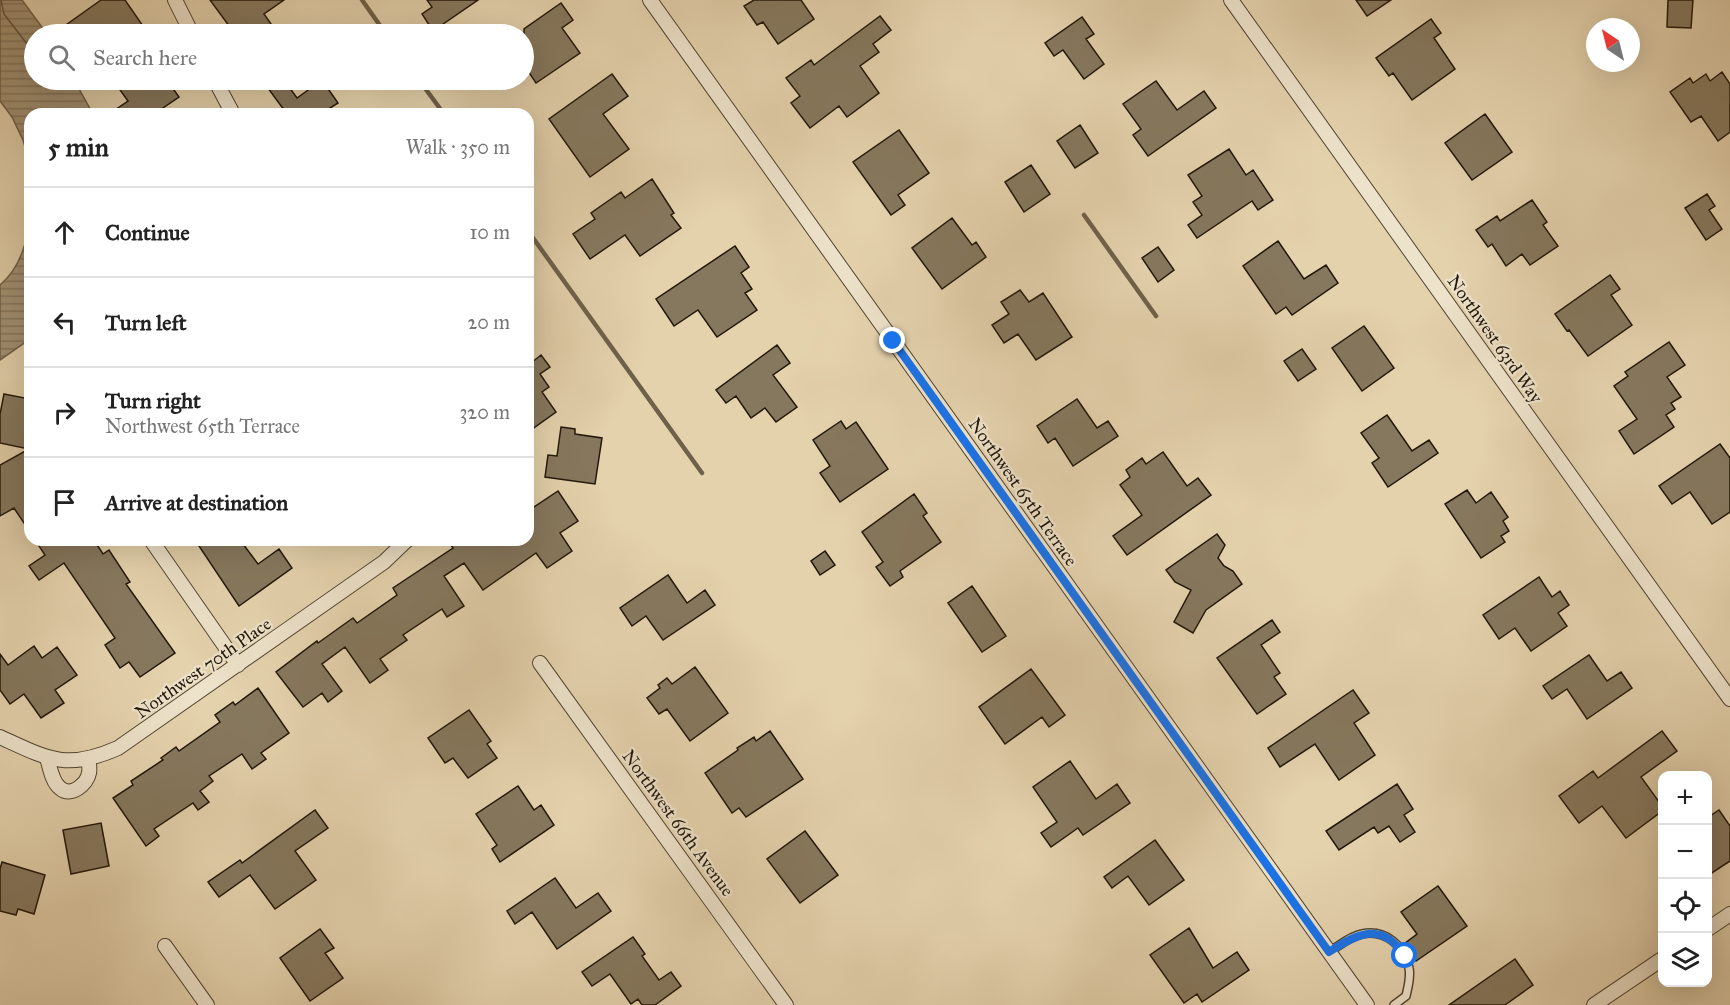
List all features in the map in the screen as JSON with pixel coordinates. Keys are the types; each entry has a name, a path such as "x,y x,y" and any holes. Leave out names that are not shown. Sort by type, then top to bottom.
{"street":[{"path":"175,0 187,24"},
{"name":"Northwest 65th Terrace","path":"650,0 1367,1005"},
{"name":"Northwest 63rd Way","path":"1231,0 1730,699"},
{"path":"220,90 230,108"},
{"path":"155,546 238,665"},
{"name":"Northwest 70th Place","path":"0,736 47,758 58,760 97,757 118,748 384,562 400,546"},
{"name":"Northwest 66th Avenue","path":"540,663 786,1005"},
{"path":"47,758 56,783 61,789 67,791 74,791 85,782 89,775 88,758"},
{"path":"1712,926 1730,914"},
{"path":"165,946 207,1005"},
{"path":"1594,1005 1658,962"}],"lane":[{"path":"1329,952 1362,934 1381,934 1396,942 1410,970 1406,996 1394,1005"}],"water":[{"path":"0,0 22,0 40,24 24,24 24,90 80,90 90,108 24,108 24,143 12,117 0,101"},
{"path":"24,246 24,343 0,360 0,285 13,270"}],"building":[{"path":"101,0 125,0 142,24 67,24"},
{"path":"210,0 284,0 264,14 271,24 228,24"},
{"path":"427,0 478,0 443,24 428,24 422,14 432,7"},
{"path":"754,0 801,0 814,19 778,44 763,22 757,25 744,6"},
{"path":"1356,0 1391,0 1367,16"},
{"path":"1668,0 1693,0 1691,28 1667,27"},
{"path":"561,3 573,20 562,28 580,53 536,83 534,80 534,24 531,24"},
{"path":"880,16 891,30 873,44 879,52 860,66 879,93 847,117 839,106 810,128 791,103 800,96 786,78 811,60 814,65"},
{"path":"1082,17 1094,34 1086,39 1104,64 1084,79 1063,50 1054,56 1045,43"},
{"path":"1431,19 1441,33 1434,38 1455,69 1412,100 1393,73 1389,76 1376,58"},
{"path":"1722,72 1730,84 1730,132 1718,141 1701,116 1691,122 1670,92 1690,78 1693,83 1706,74 1710,81"},
{"path":"612,74 628,96 603,114 629,149 590,177 549,119"},
{"path":"1156,81 1177,110 1204,91 1216,108 1148,156 1133,135 1141,129 1123,104"},
{"path":"120,90 174,90 179,97 163,108 118,108 128,101"},
{"path":"269,90 291,90 297,98 308,90 329,90 338,103 330,108 283,108"},
{"path":"1485,114 1512,152 1472,180 1445,143"},
{"path":"1080,125 1098,153 1075,168 1057,141"},
{"path":"899,130 929,173 898,195 905,205 891,215 853,162"},
{"path":"1229,149 1246,175 1253,170 1273,200 1258,210 1252,201 1197,238 1188,225 1202,215 1193,202 1202,196 1188,175"},
{"path":"1031,165 1050,194 1024,212 1005,182"},
{"path":"652,179 674,213 671,215 681,228 640,256 625,235 590,259 573,234 595,219 591,213 621,192 625,198"},
{"path":"1707,194 1715,206 1709,210 1722,229 1706,240 1685,208"},
{"path":"1532,200 1547,222 1543,225 1558,246 1530,265 1522,254 1506,266 1492,244 1488,247 1476,230 1497,216 1500,221"},
{"path":"952,218 972,245 976,242 986,257 942,289 912,248"},
{"path":"1278,241 1304,279 1326,265 1338,283 1292,315 1286,307 1276,314 1243,266"},
{"path":"735,246 749,267 741,273 752,289 745,293 757,310 717,337 698,310 674,326 656,299"},
{"path":"1158,247 1174,270 1158,282 1142,258"},
{"path":"1610,275 1620,289 1611,295 1632,325 1588,356 1555,314"},
{"path":"1020,290 1029,302 1043,293 1072,337 1036,360 1018,334 1004,343 992,325 1009,314 1001,302"},
{"path":"1364,326 1394,368 1362,391 1332,348"},
{"path":"1669,342 1685,365 1667,377 1681,397 1671,403 1675,409 1666,415 1674,427 1634,454 1619,431 1637,419 1614,386 1628,376 1625,372"},
{"path":"777,345 790,363 773,375 797,407 776,422 765,408 751,418 736,396 726,403 716,390"},
{"path":"1302,349 1316,369 1298,381 1284,361"},
{"path":"541,355 550,367 540,374 549,387 542,392 556,412 534,428 534,361"},
{"path":"4,394 24,398 24,448 0,443 0,414"},
{"path":"1077,399 1097,428 1108,421 1118,436 1073,466 1055,438 1048,443 1037,426"},
{"path":"1387,415 1412,451 1429,440 1438,453 1388,487 1372,463 1379,458 1361,433"},
{"path":"841,421 846,429 856,422 888,469 840,502 820,473 830,466 813,440"},
{"path":"561,427 575,429 575,434 602,438 595,484 545,477 548,455 557,456"},
{"path":"1720,444 1730,458 1730,512 1712,524 1690,492 1672,504 1659,486"},
{"path":"24,452 24,523 14,508 0,516 0,465"},
{"path":"1163,452 1187,486 1198,478 1211,495 1127,555 1113,536 1142,515 1120,485 1130,477 1126,470 1142,458 1146,464"},
{"path":"1467,490 1476,503 1491,492 1508,517 1503,521 1509,531 1501,536 1505,542 1481,558 1445,504"},
{"path":"558,491 578,521 560,533 572,551 547,568 536,553 483,590 464,563 444,576 464,606 447,617 442,609 403,635 407,640 380,659 388,670 370,683 345,647 322,664 342,691 328,702 322,693 303,707 276,672 317,641 318,643 353,618 357,623 397,595 393,588 453,548 452,546 534,546 534,507"},
{"path":"914,494 927,513 923,516 941,542 900,571 903,577 890,586 876,567 883,562 862,532"},
{"path":"1217,534 1225,545 1218,558 1224,566 1233,571 1242,584 1206,610 1193,633 1174,622 1191,590 1175,582 1166,570"},
{"path":"39,546 98,546 103,554 109,550 130,582 126,584 175,653 140,677 129,662 120,668 105,645 115,638 64,563 39,580 29,566 45,555"},
{"path":"199,546 244,546 258,564 279,549 292,568 239,606"},
{"path":"825,551 835,565 820,575 811,561"},
{"path":"668,575 687,603 705,590 715,605 663,640 646,616 632,626 620,608"},
{"path":"1539,577 1552,597 1560,591 1569,605 1558,613 1567,626 1531,651 1515,628 1499,639 1483,615"},
{"path":"972,586 1006,636 982,652 948,603"},
{"path":"1272,620 1280,632 1261,645 1280,673 1274,677 1286,694 1257,714 1217,658"},
{"path":"34,646 42,658 57,647 77,675 55,690 64,703 41,718 24,694 10,704 0,690 0,654 8,665"},
{"path":"1589,655 1607,681 1621,672 1632,688 1587,719 1567,689 1552,699 1543,686"},
{"path":"695,667 728,713 690,741 667,709 659,714 647,698 660,688 658,685 667,678 672,684"},
{"path":"1031,669 1065,715 1049,727 1042,717 1005,744 979,707"},
{"path":"258,688 289,733 261,753 266,759 252,769 242,754 209,776 213,781 200,791 209,802 198,810 193,803 154,829 159,836 146,846 113,798 133,785 131,781 163,760 161,758 176,747 179,751 220,722 215,715 233,702 235,705"},
{"path":"1353,690 1369,713 1354,723 1375,755 1339,780 1315,744 1280,767 1268,748"},
{"path":"469,710 491,741 487,744 497,758 468,778 453,758 445,763 428,738"},
{"path":"770,731 803,779 746,817 739,808 732,813 705,773 754,737 756,741"},
{"path":"1662,731 1677,751 1641,777 1658,800 1658,814 1626,838 1602,806 1579,823 1559,796 1593,771 1598,778"},
{"path":"1070,761 1096,799 1117,784 1130,803 1083,835 1078,828 1051,847 1041,833 1057,822 1033,787"},
{"path":"1397,784 1413,809 1404,815 1415,832 1400,842 1389,826 1378,833 1374,827 1339,850 1326,831"},
{"path":"518,786 534,810 541,805 554,825 500,862 492,849 497,845 476,814"},
{"path":"315,810 328,828 295,851 316,880 275,909 250,875 219,897 208,882 240,860 242,863"},
{"path":"1719,810 1730,826 1730,861 1712,873 1712,825 1712,815"},
{"path":"101,823 109,866 71,874 63,830"},
{"path":"805,831 838,875 800,903 767,859"},
{"path":"1155,840 1184,880 1149,905 1128,876 1112,888 1104,877"},
{"path":"2,862 45,875 34,914 18,909 16,915 0,911"},
{"path":"555,878 576,908 598,893 611,911 557,949 532,912 515,924 507,911"},
{"path":"1438,886 1467,926 1416,961 1404,944 1417,934 1401,912"},
{"path":"1189,928 1213,968 1237,952 1249,970 1202,1002 1197,994 1184,1003 1150,955"},
{"path":"320,929 334,948 325,953 343,978 310,1001 280,958"},
{"path":"633,937 645,954 642,956 659,980 671,972 681,986 655,1005 642,1005 638,999 631,1004 610,974 592,986 582,972"},
{"path":"1515,959 1533,985 1505,1005 1449,1005"}],"waterway":[{"path":"362,0 379,24"},
{"path":"426,90 440,108"},
{"path":"1084,215 1156,316"},
{"path":"534,239 702,473"}],"route":[{"path":"893,341 1329,952 1362,934 1381,934 1396,942 1405,956"}]}
